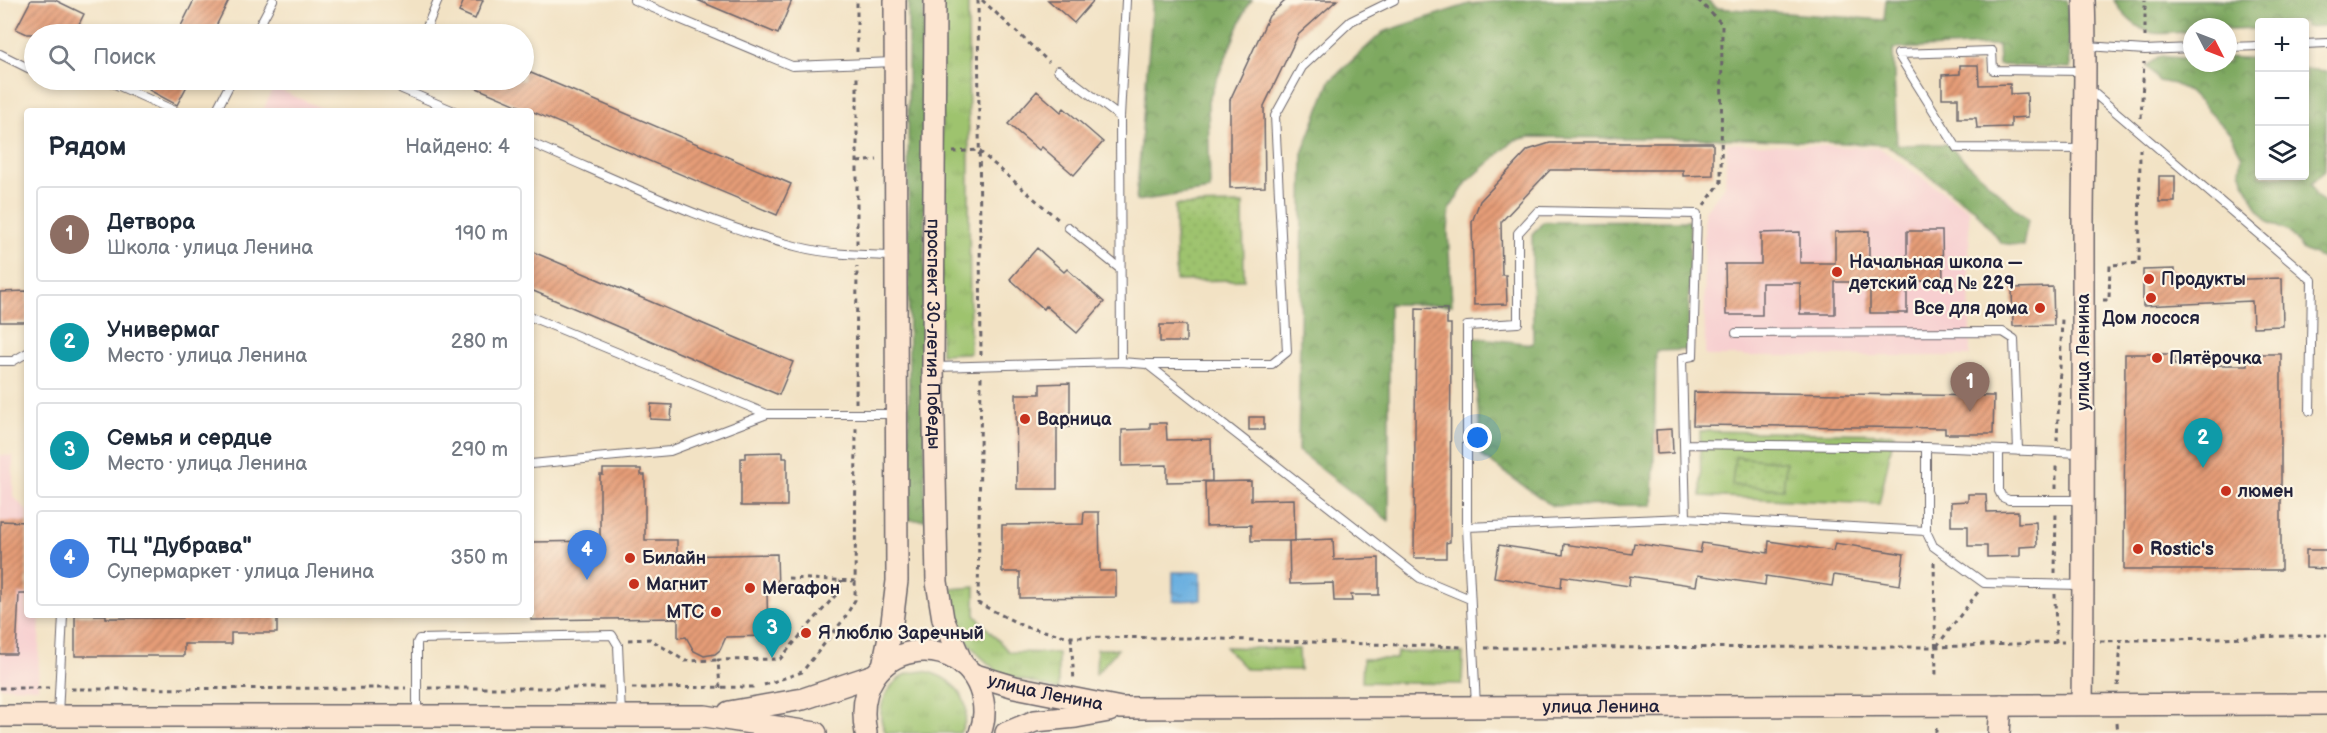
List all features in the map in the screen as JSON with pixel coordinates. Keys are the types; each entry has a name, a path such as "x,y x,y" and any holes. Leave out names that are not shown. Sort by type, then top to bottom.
{"main road":[{"path":"866,733 862,714 865,694 879,671 892,622 897,582 895,0"},
{"name":"проспект 30-летия Победы","path":"935,0 933,367 937,582 943,619 981,692 984,711 980,733"},
{"name":"улица Ленина","path":"2082,704 2083,149 2086,46 2084,0"},
{"name":"улица Ленина","path":"879,671 902,654 923,650 944,654 968,670 1015,687 1121,708"},
{"path":"705,716 803,699 879,671"},
{"name":"улица Ленина","path":"1006,733 1035,721 1076,717 1121,708 2327,704"},
{"path":"1999,733 2001,705"},
{"path":"0,716 705,716 816,733"}],"lane":[{"path":"260,24 273,0"},
{"path":"428,24 438,0"},
{"path":"634,0 792,66 895,62"},
{"path":"1121,362 1120,117 1126,0"},
{"path":"933,367 1121,362 1272,364 1287,352 1275,116 1302,67 1351,21 1394,0"},
{"path":"2309,44 2327,43"},
{"path":"2086,46 2145,50 2183,48"},
{"path":"2237,47 2255,46"},
{"path":"2083,149 1957,148 1898,54 1992,51 1993,70 2085,78 2312,280 2310,411"},
{"path":"0,54 24,66"},
{"path":"1058,70 1120,117"},
{"path":"128,90 168,108"},
{"path":"218,108 227,90"},
{"path":"404,90 447,108"},
{"path":"534,144 734,229 801,248 857,255 897,256"},
{"path":"1476,707 1467,527 1467,326 1518,323 1518,233 1538,212 1697,214 1693,356 1682,358 1686,518"},
{"path":"1068,227 1119,268"},
{"path":"534,318 767,414"},
{"path":"1736,333 2003,332 2014,339 2018,451"},
{"path":"0,361 13,361 24,355"},
{"path":"1147,364 1420,578 1470,599"},
{"path":"534,464 670,451 767,414 896,414"},
{"path":"1684,444 1926,447 2083,453"},
{"path":"1926,447 1926,531 1933,546 1984,583 2084,585"},
{"path":"1999,451 1999,491 2002,497 2009,500 2084,500"},
{"path":"1467,527 1686,518 1926,531"},
{"path":"58,717 63,618"},
{"path":"417,716 417,644 419,639 612,635 616,640 621,716"}],"path":[{"path":"0,688 720,688 760,686 802,672 844,619 855,600 857,0"},
{"path":"978,0 981,364 978,603 1025,627 1071,637 1191,638 1474,648 1936,647 2066,642"},
{"path":"982,0 1058,70"},
{"path":"1697,214 1721,182 1722,35 1722,24 1698,0"},
{"path":"978,150 1068,227"},
{"path":"1933,546 1936,677"},
{"path":"788,578 856,581"},
{"path":"616,640 650,639 685,661 780,659 840,590 841,580"},
{"path":"1936,647 1984,583"},
{"path":"2095,641 2327,634"},
{"path":"1071,637 1075,688"},
{"path":"718,660 720,688"}],"shaded area":[{"path":"272,90 280,90 321,108 264,108"},
{"name":"Начальная школа — детский сад № 229","path":"1727,143 1880,148 1969,210 1970,356 1705,356 1704,212 1725,185"},
{"path":"0,455 13,456 13,496 24,508 24,618 40,618 38,688 0,687"}],"green space":[{"path":"908,0 924,0 925,520 909,520"},
{"path":"942,0 968,0 970,353 941,354"},
{"path":"1153,0 1252,0 1247,6 1208,101 1210,190 1136,201"},
{"path":"1508,0 1706,0 1717,8 1884,20 1886,0 2067,0 2070,68 1999,65 1998,45 1893,49 1897,145 1947,144 2028,220 2023,246 2001,243 1975,210 1887,145 1755,139 1531,137 1515,140 1467,182 1450,208 1448,231 1452,305 1389,304 1389,521 1298,451 1303,151 1330,81 1383,32 1469,4"},
{"path":"2114,0 2326,0 2327,26 2309,27 2309,18 2255,18 2255,29 2237,30 2237,18 2183,18 2183,32 2153,33 2130,21"},
{"path":"2161,56 2183,58 2183,72 2237,72 2237,58 2255,59 2255,180 2309,180 2309,69 2327,71 2325,171 2311,184 2316,196 2327,206 2327,261 2303,250 2289,232 2270,223 2258,209 2244,182 2240,170 2242,156 2230,133 2190,92 2174,84 2159,81 2147,66"},
{"path":"1243,204 1244,280 1176,281 1175,205"},
{"path":"1690,221 1688,350 1656,351 1653,505 1552,506 1482,456 1472,337 1533,344 1532,235 1543,222"},
{"path":"1700,431 1894,434 1879,504 1701,496"},
{"path":"1735,457 1786,462 1783,489 1732,485"},
{"path":"975,587 975,615 1009,652 1058,653 1058,690 999,673 962,635 953,612 951,589"},
{"path":"1225,647 1299,649 1300,670 1246,669"},
{"path":"1097,649 1118,649 1096,674"},
{"path":"1397,652 1463,653 1462,684 1362,682 1363,659 1396,659"},
{"path":"924,671 944,679 960,693 966,711 965,722 960,733 886,733 881,708 887,693 905,675"}],"water":[{"path":"1173,572 1201,572 1201,600 1173,601"}],"building":[{"path":"31,0 55,0 84,14 79,24 24,24 24,33 16,29"},
{"path":"194,0 229,0 217,24 182,24"},
{"path":"464,0 483,0 475,19 459,12"},
{"path":"697,0 792,0 778,34"},
{"path":"1048,0 1094,0 1074,23"},
{"path":"1286,0 1337,0 1298,35 1264,106 1265,187 1230,188 1230,100 1269,16"},
{"path":"1960,65 1978,65 1979,85 2010,84 2010,94 2027,93 2028,117 2011,118 2011,127 1977,128 1976,118 1958,118 1958,98 1942,98 1942,75 1960,74"},
{"path":"534,74 791,184 777,215 534,112 534,108 524,108 482,90 534,90"},
{"path":"149,90 185,90 177,105"},
{"path":"1037,91 1061,112 1064,108 1103,142 1074,175 1042,147 1039,150 1008,124"},
{"path":"1550,143 1713,143 1713,175 1683,176 1683,170 1550,170 1501,222 1502,275 1506,275 1507,304 1474,305 1472,222 1480,201 1528,150"},
{"path":"2159,176 2175,176 2175,202 2159,202"},
{"path":"1869,231 1869,262 1907,262 1907,231 1942,231 1943,281 1907,281 1907,313 1870,313 1870,282 1835,282 1835,314 1800,314 1800,283 1762,283 1762,315 1726,315 1725,264 1761,264 1761,233 1800,232 1800,263 1835,263 1835,232"},
{"path":"1037,248 1064,272 1067,269 1104,302 1077,333 1046,306 1044,309 1010,279"},
{"path":"534,252 793,362 779,395 534,291"},
{"path":"2175,269 2176,281 2282,278 2283,326 2253,327 2252,301 2143,306 2143,270"},
{"path":"2053,287 2054,325 2013,326 2012,288"},
{"path":"24,291 24,322 0,322 0,292"},
{"path":"1416,308 1447,309 1447,324 1451,324 1450,542 1446,543 1446,558 1414,558"},
{"path":"1160,325 1186,325 1186,342 1160,342"},
{"path":"2125,354 2174,354 2174,365 2247,365 2247,354 2281,354 2281,570 2124,570"},
{"path":"1070,383 1070,427 1057,427 1057,489 1017,489 1016,394 1040,394 1040,384"},
{"path":"1694,392 1994,396 1993,434 1945,434 1945,428 1693,425"},
{"path":"651,404 672,405 671,420 650,419"},
{"path":"1249,417 1264,417 1264,430 1249,430"},
{"path":"1150,423 1166,423 1167,440 1211,439 1212,481 1167,482 1167,465 1122,466 1122,430 1150,429"},
{"path":"1672,429 1673,453 1657,454 1656,430"},
{"path":"783,452 783,458 787,458 787,506 741,506 741,458 745,458 745,453"},
{"path":"603,469 641,469 641,475 645,475 645,540 677,540 677,556 777,554 778,591 767,592 768,636 726,637 720,650 715,654 704,656 694,651 686,637 678,638 678,618 531,620 534,618 534,542 600,541 600,475 603,475"},
{"path":"1251,481 1251,500 1294,499 1295,541 1251,541 1251,525 1206,526 1205,482"},
{"path":"1968,494 1986,494 1987,512 2018,511 2018,523 2036,522 2037,546 2020,547 2020,556 1987,557 1987,546 1968,546 1968,526 1951,526 1951,502 1968,501"},
{"path":"1084,512 1099,512 1100,571 1116,571 1116,597 1020,598 1020,572 1002,572 1002,525 1083,524"},
{"path":"0,521 24,522 24,594 19,594 16,654 0,654"},
{"path":"1333,539 1334,560 1379,558 1379,595 1351,595 1352,601 1334,601 1333,583 1290,584 1289,541"},
{"path":"1769,541 1833,551 1835,543 1904,554 1900,585 1834,575 1832,586 1766,576 1765,585 1698,575 1696,586 1630,576 1629,586 1562,576 1561,588 1494,577 1499,545 1563,555 1564,544 1632,554 1634,543 1700,553 1702,543 1768,553"},
{"path":"2306,550 2327,550 2327,569 2306,568"},
{"path":"75,618 277,618 277,633 231,633 231,644 184,644 184,656 75,656"}],"place":[{"name":"Начальная школа — детский сад № 229","path":"1837,272"},
{"name":"Продукты","path":"2149,279"},
{"name":"Дом лосося","path":"2151,298"},
{"name":"Все для дома","path":"2040,308"},
{"name":"Пятёрочка","path":"2157,358"},
{"name":"Детвора","path":"1970,412"},
{"name":"Варница","path":"1025,419"},
{"name":"Универмаг","path":"2203,468"},
{"name":"люмен","path":"2226,491"},
{"name":"Rostiс's","path":"2138,549"},
{"name":"Билайн","path":"630,558"},
{"name":"ТЦ \"Дубрава\"","path":"587,580"},
{"name":"Магнит","path":"634,584"},
{"name":"Мегафон","path":"750,588"},
{"name":"МТС","path":"716,612"},
{"name":"Я люблю Заречный","path":"806,633"},
{"name":"Семья и сердце","path":"772,658"}]}
